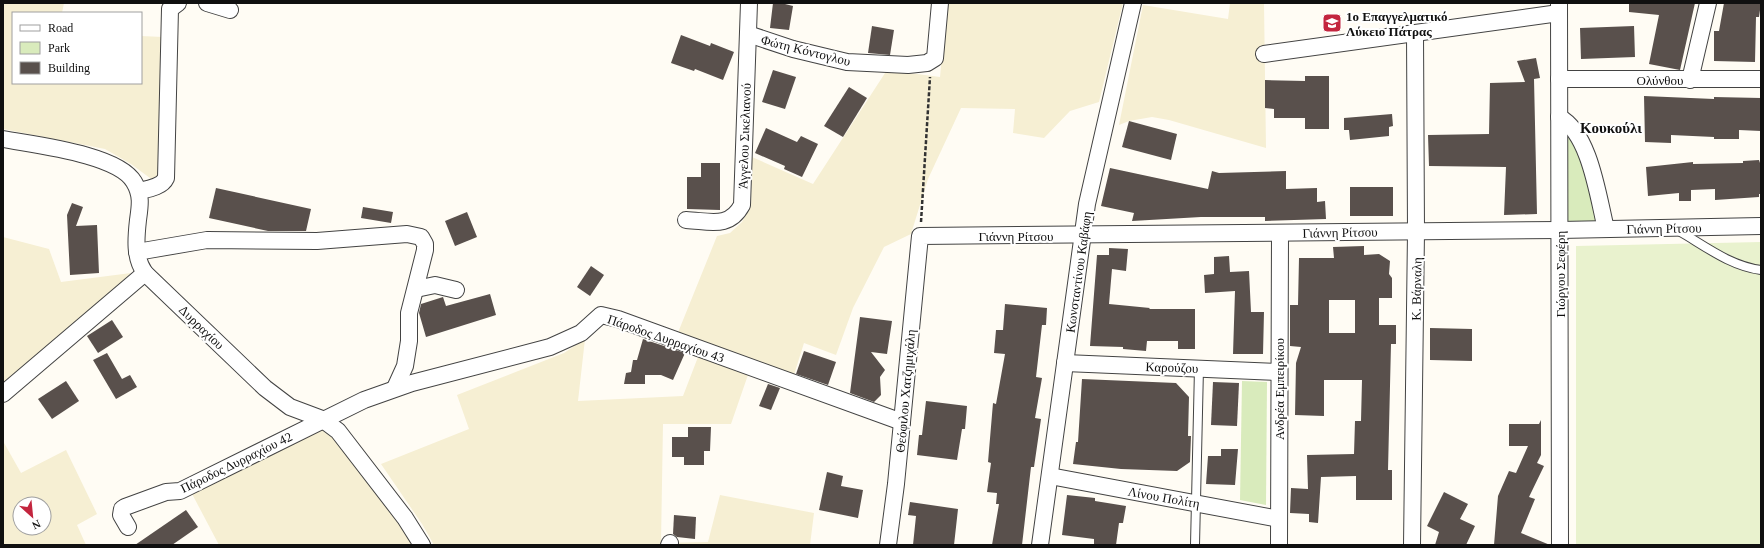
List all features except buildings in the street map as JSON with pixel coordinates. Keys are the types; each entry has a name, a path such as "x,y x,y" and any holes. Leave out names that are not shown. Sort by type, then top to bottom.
{"street":[{"path":"139,191 158,186 166,178 170,10 178,3"},
{"path":"207,3 230,10"},
{"name":"Άγγελου Σικελιανού","path":"686,220 729,220 736,215 742,205 749,3"},
{"path":"933,59 940,3"},
{"name":"Κωνσταντίνου Καβάφη","path":"1040,545 1091,183 1133,3"},
{"path":"1690,80 1708,3"},
{"path":"1264,54 1415,33 1559,8"},
{"name":"Γιώργου Σεφέρη","path":"1559,8 1560,545"},
{"name":"Κ. Βάρναλη","path":"1412,545 1416,232 1415,33"},
{"name":"Φώτη Κόντογλου","path":"748,34 793,49 847,62 908,65 927,63 933,59"},
{"name":"Ολύνθου","path":"1559,79 1761,79"},
{"path":"1559,117 1572,125 1584,146 1606,230"},
{"name":"Δυρραχίου","path":"3,139 106,161 126,172 134,180 139,191 141,202 137,252 141,268 266,388 290,407 322,419 345,439 405,518 422,545"},
{"name":"Γιάννη Ρίτσου","path":"920,236 1606,230 1761,226"},
{"name":"Ανδρέα Εμπειρίκου","path":"1279,545 1280,233"},
{"path":"137,252 207,240 324,241 415,235 424,240 426,250 409,313 409,341 405,366 395,388"},
{"name":"Θεόφιλου Χατζημιχάλη","path":"888,545 902,422 920,236"},
{"path":"3,394 145,273"},
{"path":"416,289 435,285 456,290"},
{"name":"Πάροδος Δυρραχίου 43","path":"322,419 395,388 550,347 574,337 597,318 606,315 902,422"},
{"name":"Καρούζου","path":"1065,363 1279,372"},
{"name":"Πάροδος Δυρραχίου 42","path":"128,527 121,515 122,509 125,507 166,492 180,491 258,454 322,419"},
{"name":"Λίνου Πολίτη","path":"1050,476 1279,518"}],"lane":[{"path":"1675,228 1731,262 1761,270"},
{"path":"1195,545 1199,368"}],"path":[{"path":"920,236 933,59"}],"shaded area":[{"path":"3,3 64,3 62,12 12,12 12,84 142,84 142,36 163,37 172,169 154,181 131,164 105,149 3,129"},
{"path":"947,3 1123,3 1099,102 1070,111 1044,138 1013,133 1015,109 961,108 928,179 911,234 884,247 853,308 836,355 804,343 793,378 677,335 717,236 730,233 742,222 751,205 752,157 813,184 887,70 940,77"},
{"path":"1230,3 1264,3 1266,148 1169,120 1152,117 1129,121 1119,125 1143,5 1228,19"},
{"path":"3,237 49,249 61,282 131,273 97,307 3,387"},
{"path":"585,339 578,401 683,396 698,357 749,372 731,424 663,424 661,543 708,542 720,495 814,513 810,545 434,545 422,524 381,464 469,429 457,395 564,353"},
{"path":"323,423 419,545 219,545 190,490"},
{"path":"3,441 21,473 66,450 97,514 77,525 86,545 3,545"}],"green space":[{"path":"1567,120 1606,229 1560,230"},
{"path":"1761,242 1761,545 1576,545 1576,246"},
{"path":"1242,381 1267,382 1266,505 1240,500"}],"place":[{"name":"1o Επαγγελματικό Λύκειο Πάτρας","path":"1332,23"}],"district":[{"name":"Κουκούλι","path":"1611,128"}]}
